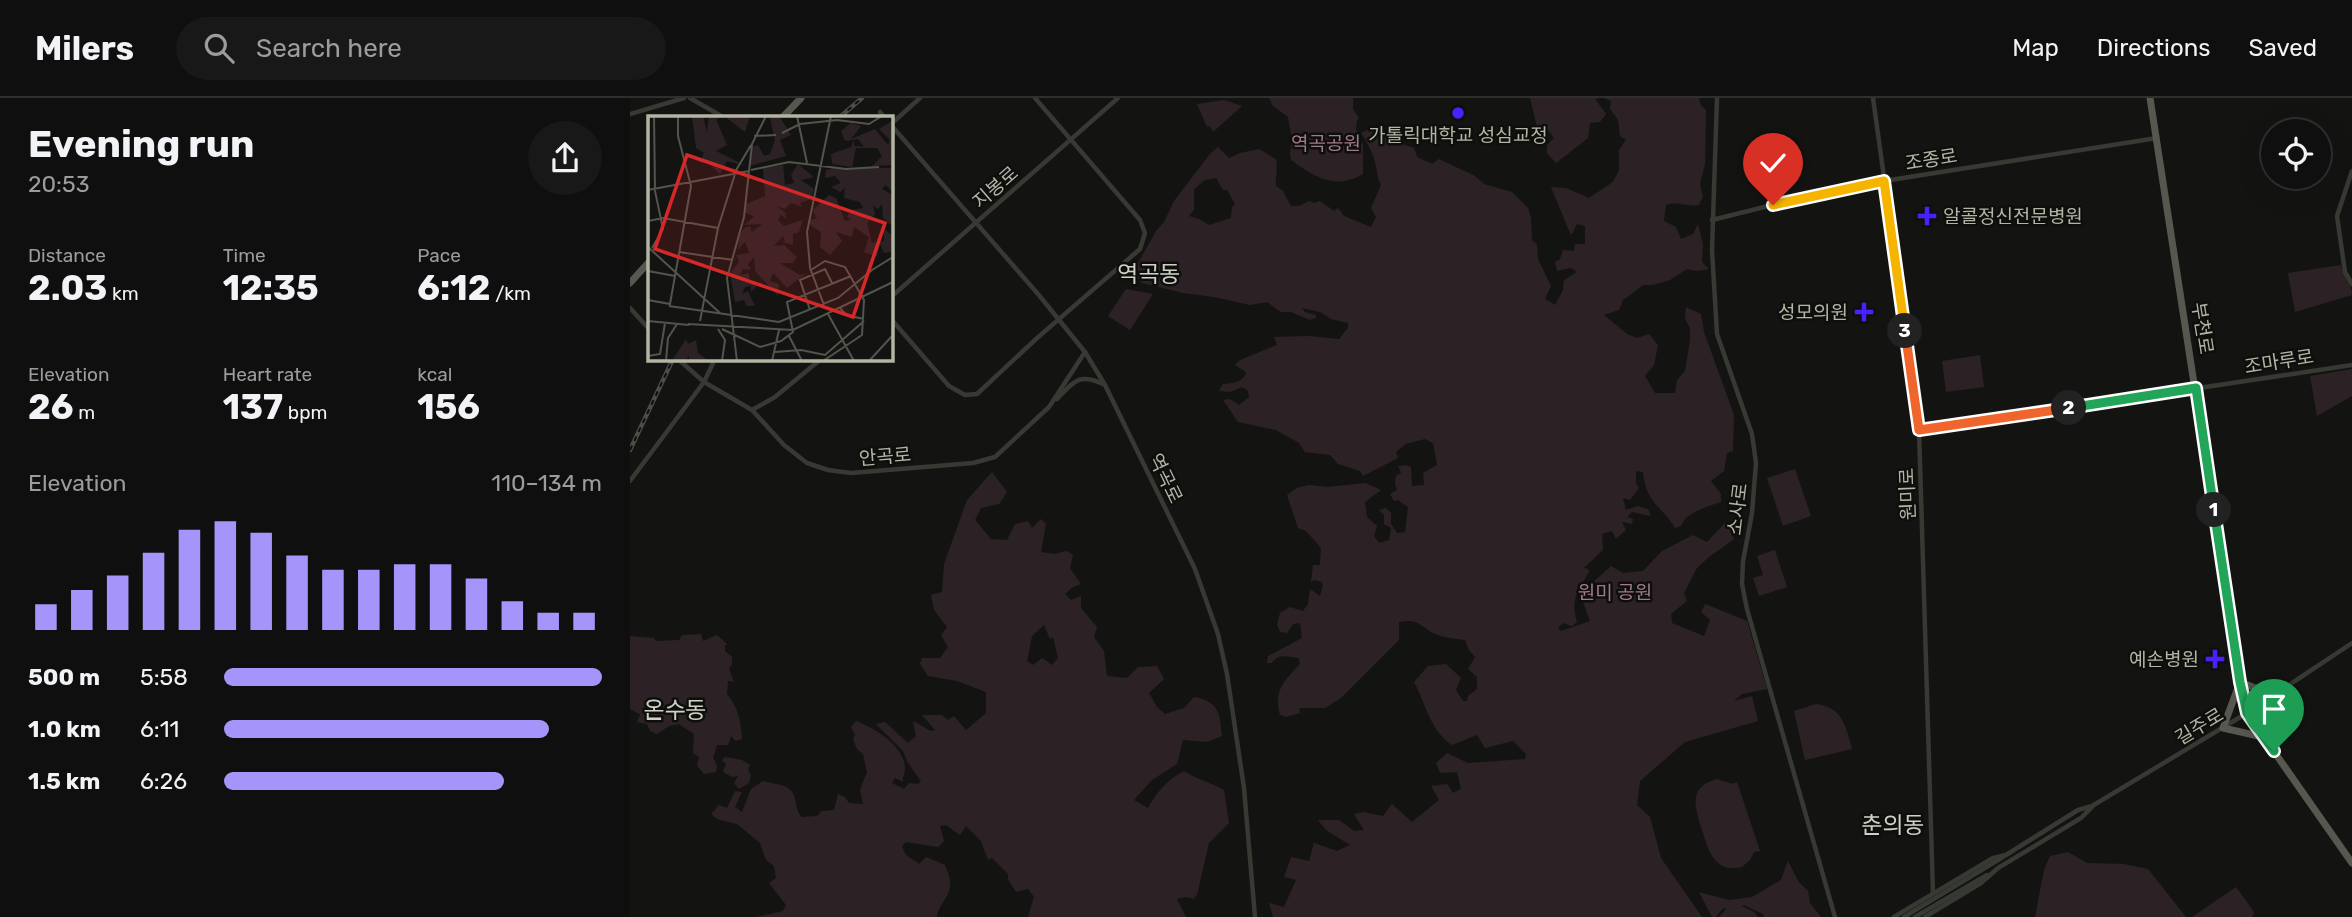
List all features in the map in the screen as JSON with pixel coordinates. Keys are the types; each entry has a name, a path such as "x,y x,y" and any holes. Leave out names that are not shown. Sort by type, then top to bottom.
{"main road":[{"path":"784,116 800,98"},
{"name":"부천로","path":"2150,98 2247,713 2352,863"},
{"path":"630,283 648,263"},
{"path":"2240,682 2258,689 2279,692 2263,737 2223,728 2240,682"}],"street":[{"path":"630,114 684,98"},
{"path":"690,98 721,116"},
{"path":"892,123 920,98"},
{"path":"892,320 949,386 965,395 982,392 1013,360 1137,252 1144,241 1144,228 1140,220 1035,98"},
{"name":"지봉로","path":"892,296 1118,98"},
{"name":"소사로","path":"1717,98 1712,220 1717,334 1752,434 1756,463 1742,584 1835,916"},
{"name":"원미로","path":"1873,98 1919,430 1933,893"},
{"path":"880,112 883,116"},
{"name":"역곡로","path":"892,125 1085,352 1105,385 1195,569 1218,634 1227,674 1244,788 1255,917"},
{"name":"조종로","path":"1712,220 1884,181 2157,138"},
{"path":"2352,172 2337,216 2345,272 2352,284"},
{"path":"630,308 648,328"},
{"name":"안곡로","path":"680,361 704,382 752,410 784,445 807,463 828,470 851,473 987,460 1005,450 1049,407 1085,352"},
{"path":"630,481 704,382 715,360"},
{"path":"752,410 775,397 820,360"},
{"name":"조마루로","path":"1919,430 2352,365"},
{"path":"1049,407 1079,379 1090,378 1105,385"},
{"name":"길주로","path":"1904,917 2078,810 2092,806 2223,728 2352,643"},
{"name":"길주로","path":"1915,917 2081,818 2092,806"},
{"path":"2057,824 2063,824 2060,830"},
{"name":"길주로","path":"1894,917 1993,858 2006,855"},
{"name":"길주로","path":"1925,917 1981,883 1998,869"},
{"path":"1933,882 1941,888"}],"green space":[{"name":"역곡공원","path":"1269,98 1353,98 1353,109 1359,118 1356,129 1363,146 1363,174 1343,181 1326,180 1291,160 1292,140 1288,117 1273,106"},
{"path":"1530,98 1600,98 1595,99 1606,114 1600,122 1590,123 1588,138 1556,163 1547,153 1547,145 1554,138 1549,131 1537,127"},
{"name":"원미 공원","path":"1603,98 1699,98 1701,106 1706,110 1705,164 1700,184 1703,197 1699,205 1666,205 1664,221 1676,227 1681,239 1693,234 1698,224 1703,244 1702,262 1709,269 1687,269 1670,280 1643,285 1623,300 1619,310 1604,315 1627,334 1637,338 1649,334 1658,345 1654,365 1645,376 1655,393 1675,393 1677,380 1685,371 1690,340 1690,328 1685,319 1686,307 1701,314 1704,332 1734,415 1733,451 1727,453 1724,471 1711,481 1721,494 1721,502 1693,513 1681,526 1675,528 1647,491 1643,472 1636,471 1639,488 1630,500 1623,498 1626,510 1638,506 1648,509 1651,516 1632,512 1627,517 1633,519 1632,524 1622,522 1626,530 1616,539 1612,531 1602,534 1603,550 1584,568 1589,572 1575,601 1577,622 1572,626 1563,623 1558,628 1561,631 1590,621 1580,594 1611,566 1623,573 1643,571 1662,551 1693,535 1707,542 1726,522 1734,539 1697,568 1684,593 1687,601 1671,614 1672,623 1704,636 1710,620 1701,612 1705,604 1747,621 1767,689 1742,694 1734,701 1752,696 1758,721 1685,742 1640,781 1637,805 1650,817 1661,858 1702,917 1273,917 1269,903 1284,907 1296,880 1284,877 1291,857 1309,861 1314,843 1337,851 1350,845 1326,830 1318,820 1339,820 1354,831 1364,830 1354,814 1363,812 1383,816 1392,804 1412,822 1439,800 1431,786 1447,784 1453,793 1461,789 1457,772 1440,773 1436,763 1447,753 1468,763 1525,759 1526,754 1513,741 1485,748 1477,735 1452,745 1438,732 1414,682 1428,666 1446,664 1461,678 1456,690 1463,701 1467,701 1468,696 1477,689 1477,677 1468,669 1475,657 1465,640 1439,635 1413,621 1399,622 1399,640 1341,698 1325,708 1299,708 1300,713 1286,717 1280,715 1278,699 1281,687 1300,664 1299,658 1281,657 1267,663 1268,656 1302,638 1300,623 1293,624 1287,633 1280,632 1277,625 1280,613 1290,607 1303,611 1308,604 1310,589 1320,596 1323,586 1322,582 1311,582 1313,565 1320,565 1321,548 1306,531 1298,528 1287,495 1297,488 1309,485 1327,487 1366,483 1381,490 1365,502 1367,517 1377,526 1374,536 1379,543 1389,540 1391,528 1384,524 1384,515 1379,510 1386,508 1391,513 1391,524 1397,533 1405,532 1408,507 1398,500 1394,501 1390,494 1397,490 1396,476 1401,473 1398,466 1411,467 1412,486 1424,485 1423,473 1437,465 1433,443 1425,439 1406,444 1396,452 1398,458 1363,476 1360,471 1338,464 1330,455 1305,452 1299,443 1276,430 1238,422 1223,400 1230,399 1239,405 1249,397 1248,391 1242,387 1230,392 1219,391 1223,384 1237,382 1245,376 1246,372 1235,365 1240,360 1277,345 1274,337 1339,339 1348,328 1348,323 1302,308 1305,312 1316,315 1316,318 1310,320 1291,312 1281,312 1267,302 1250,305 1183,293 1142,283 1133,272 1174,201 1218,147 1229,158 1259,149 1276,159 1276,186 1283,191 1291,206 1320,201 1334,211 1338,208 1344,216 1371,227 1376,217 1371,208 1381,185 1372,154 1361,133 1367,130 1389,134 1393,141 1414,148 1417,157 1432,164 1439,159 1475,176 1484,184 1512,192 1528,208 1532,240 1537,244 1538,259 1551,286 1545,299 1555,305 1563,290 1564,280 1577,272 1571,268 1557,271 1555,262 1560,259 1563,250 1574,251 1575,244 1585,244 1585,226 1577,224 1572,234 1570,233 1551,187 1566,188 1589,198 1613,182 1619,170 1619,150 1626,140 1620,136 1618,120 1610,109 1611,101","holes":["1216,178 1223,190 1227,190 1235,204 1231,218 1209,225 1189,216 1194,210 1194,189 1205,180"]},
{"path":"1224,100 1242,106 1213,132 1210,126 1207,127 1197,104"},
{"path":"2341,265 2352,295 2295,312 2288,273"},
{"path":"1126,289 1153,294 1130,330 1108,316"},
{"path":"1980,355 1984,387 1946,392 1942,361"},
{"path":"2352,369 2352,396 2317,416 2310,376"},
{"path":"1795,469 1811,516 1783,526 1767,478"},
{"path":"992,472 1007,492 999,504 981,508 975,520 991,539 1007,540 1015,524 1028,521 1032,528 1041,519 1046,524 1041,552 1054,554 1067,551 1073,555 1070,568 1081,584 1065,594 1071,600 1081,596 1081,608 1097,627 1094,637 1104,651 1107,676 1127,678 1138,667 1157,666 1164,679 1149,693 1157,707 1165,714 1184,708 1194,697 1209,702 1217,710 1222,736 1207,742 1183,740 1177,764 1152,780 1134,800 1148,808 1163,786 1184,771 1224,790 1229,823 1209,843 1197,895 1193,899 1177,899 1186,917 1028,917 1034,897 1028,889 1016,892 1008,874 992,858 988,860 981,841 966,826 960,835 946,825 940,826 944,841 938,847 906,842 902,846 905,854 919,864 926,857 945,865 950,878 950,888 937,917 756,917 783,911 786,905 769,883 776,878 774,866 766,860 760,843 737,824 717,819 711,814 719,805 727,808 735,791 742,792 735,807 742,812 751,789 763,781 790,790 802,817 817,816 822,811 834,810 838,794 845,797 849,803 863,804 860,790 867,772 863,754 857,749 853,739 855,735 851,727 856,721 879,733 899,751 905,766 903,782 895,778 892,783 904,789 909,783 918,784 921,781 903,751 876,724 885,722 908,743 916,736 913,721 931,731 935,730 922,715 942,715 948,720 954,716 966,730 986,713 986,692 957,681 928,676 920,664 922,658 940,658 948,647 941,635 947,627 934,610 931,595 942,592 944,564 967,500","holes":["1044,625 1050,639 1053,637 1058,658 1052,665 1042,658 1033,665 1027,661 1032,636"]},
{"path":"1775,550 1787,587 1759,596 1753,578 1763,575 1757,556"},
{"path":"701,634 703,641 717,635 728,645 725,645 725,651 732,657 729,669 734,682 728,681 727,694 738,715 742,739 736,741 731,736 728,745 717,745 713,758 717,766 716,772 704,774 697,766 699,757 693,753 694,734 679,724 669,726 657,734 650,731 647,724 637,722 640,714 630,709 630,636 654,638 656,641 679,640 682,635"},
{"path":"1816,704 1832,709 1842,719 1852,749 1805,760 1794,711"},
{"path":"725,757 742,760 750,765 749,783 739,789 734,783 738,776 732,777 723,772 726,764 722,760"},
{"path":"1717,779 1732,784 1737,782 1760,851 1754,852 1742,867 1724,867 1713,858 1699,819 1696,805 1698,792 1708,782"},
{"path":"2068,852 2087,863 2124,864 2148,869 2186,917 2035,917 2044,870 2050,856"},
{"path":"1788,861 1798,881 1808,891 1810,903 1821,917 1764,917 1744,905 1742,906 1758,917 1719,917 1727,908 1712,917 1699,892 1729,900 1752,897 1781,880"},
{"path":"2236,887 2254,912 2252,917 2192,917"}],"railway":[{"path":"841,116 862,98"},
{"path":"630,450 673,360"}],"place":[{"name":"가톨릭대학교 성심교정","path":"1458,113"},
{"name":"알콜정신전문병원","path":"1927,216"},
{"name":"성모의원","path":"1864,312"},
{"name":"예손병원","path":"2215,659"}],"district":[{"name":"역곡동","path":"1149,274"},
{"name":"온수동","path":"675,710"},
{"name":"춘의동","path":"1893,825"}],"route":[{"path":"1773,205 1884,181 1919,430 2196,388 2240,682 2247,713 2274,751"}]}
